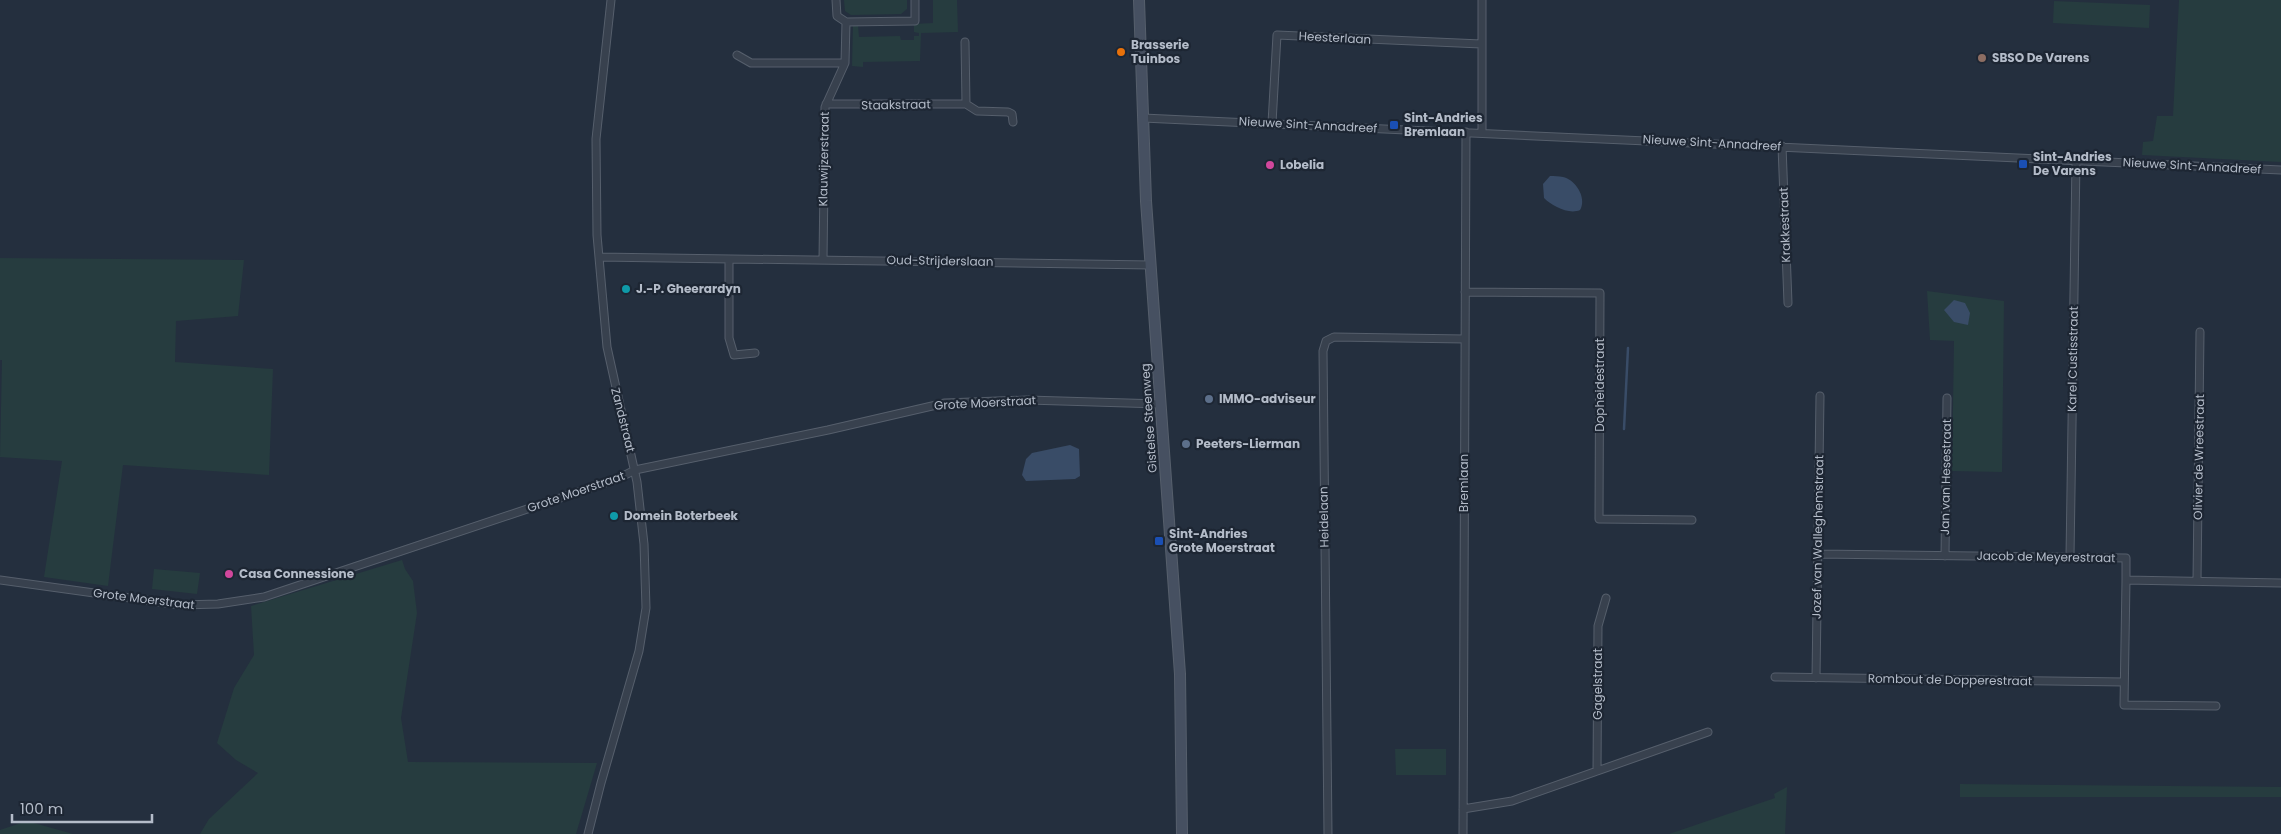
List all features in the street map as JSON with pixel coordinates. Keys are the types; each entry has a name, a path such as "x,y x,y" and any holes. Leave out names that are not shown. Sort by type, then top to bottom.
{"main road":[{"name":"Gistelse Steenweg","path":"1139,0 1151,265 1180,674 1182,834"}],"street":[{"name":"Zandstraat","path":"588,834 639,651 645,622 646,568 635,470 607,347 595,185 596,139 611,0"},
{"name":"Klauwijzerstraat","path":"823,260 826,104 845,63 846,22 838,16 836,0"},
{"path":"846,22 915,21 914,0"},
{"path":"1482,0 1482,133"},
{"name":"Heesterlaan","path":"1272,123 1277,35 1481,44"},
{"path":"965,42 966,104"},
{"path":"737,55 751,63 845,63"},
{"name":"Staakstraat","path":"826,104 966,104 977,111 1008,112 1012,114 1013,122"},
{"name":"Nieuwe Sint-Annadreef","path":"1144,118 2281,170"},
{"name":"Bremlaan","path":"1463,834 1466,132"},
{"name":"Krakkestraat","path":"1782,146 1788,303"},
{"name":"Karel Custisstraat","path":"2070,557 2076,160"},
{"name":"Oud-Strijderslaan","path":"599,257 1151,265"},
{"path":"730,259 728,338 734,355 755,353"},
{"name":"Dopheidestraat","path":"1465,292 1600,293 1599,519 1692,520"},
{"name":"Olivier de Wreestraat","path":"2197,581 2200,332"},
{"name":"Heidelaan","path":"1328,834 1323,351 1326,341 1334,337 1465,339"},
{"name":"Jozef van Walleghemstraat","path":"1816,678 1820,396"},
{"name":"Jan van Hesestraat","path":"1945,556 1947,398"},
{"name":"Grote Moerstraat","path":"0,580 181,605 212,605 247,601 575,493 635,470 819,432 945,403 1028,400 1160,404"},
{"name":"Jacob de Meyerestraat","path":"1818,554 2126,558 2126,580 2281,583"},
{"path":"2126,580 2124,705 2216,706"},
{"name":"Gagelstraat","path":"1597,772 1598,626 1606,598"},
{"name":"Rombout de Dopperestraat","path":"1775,678 2124,682"},
{"path":"1463,809 1512,801 1708,732"}],"green space":[{"path":"844,0 907,0 907,9 901,14 851,15 845,11"},
{"path":"933,0 957,0 958,32 921,33 920,61 863,62 863,67 852,66 853,25 858,25 859,37 900,36 901,40 914,40 914,36 919,36 919,33 914,32 914,24 933,23"},
{"path":"2179,0 2281,0 2281,162 2142,155 2143,142 2153,141 2157,116 2173,116"},
{"path":"2054,1 2150,5 2149,28 2053,23"},
{"path":"0,258 244,260 238,316 176,321 175,362 273,369 269,475 123,465 108,586 44,577 62,461 0,457 2,360 0,360"},
{"path":"1927,291 2004,301 2002,472 1952,471 1954,341 1930,340"},
{"path":"402,560 405,569 413,581 417,613 401,718 408,762 597,763 576,834 200,834 209,819 258,773 236,760 217,743 234,688 254,655 251,606"},
{"path":"154,569 200,573 197,594 152,589"},
{"path":"1395,749 1446,749 1446,775 1396,775"},
{"path":"1960,784 2281,787 2281,797 1960,797"},
{"path":"1787,787 1785,834 1669,834 1775,798 1774,794"},
{"path":"27,821 73,834 0,834 0,830"}],"water":[{"path":"1550,176 1563,177 1576,186 1582,200 1580,210 1566,211 1551,204 1544,198 1543,184"},
{"path":"1954,300 1965,303 1970,313 1968,325 1954,322 1944,310"},
{"path":"1070,445 1079,449 1080,476 1075,479 1026,481 1022,475 1026,459 1032,453"}],"waterway":[{"path":"1624,429 1628,348"}],"place":[{"name":"Brasserie Tuinbos","path":"1121,52"},
{"name":"SBSO De Varens","path":"1982,58"},
{"name":"Sint-Andries Bremlaan","path":"1394,125"},
{"name":"Sint-Andries De Varens","path":"2023,164"},
{"name":"Lobelia","path":"1270,165"},
{"name":"J.-P. Gheerardyn","path":"626,289"},
{"name":"IMMO-adviseur","path":"1209,399"},
{"name":"Peeters-Lierman","path":"1186,444"},
{"name":"Domein Boterbeek","path":"614,516"},
{"name":"Sint-Andries Grote Moerstraat","path":"1159,541"},
{"name":"Casa Connessione","path":"229,574"}]}
